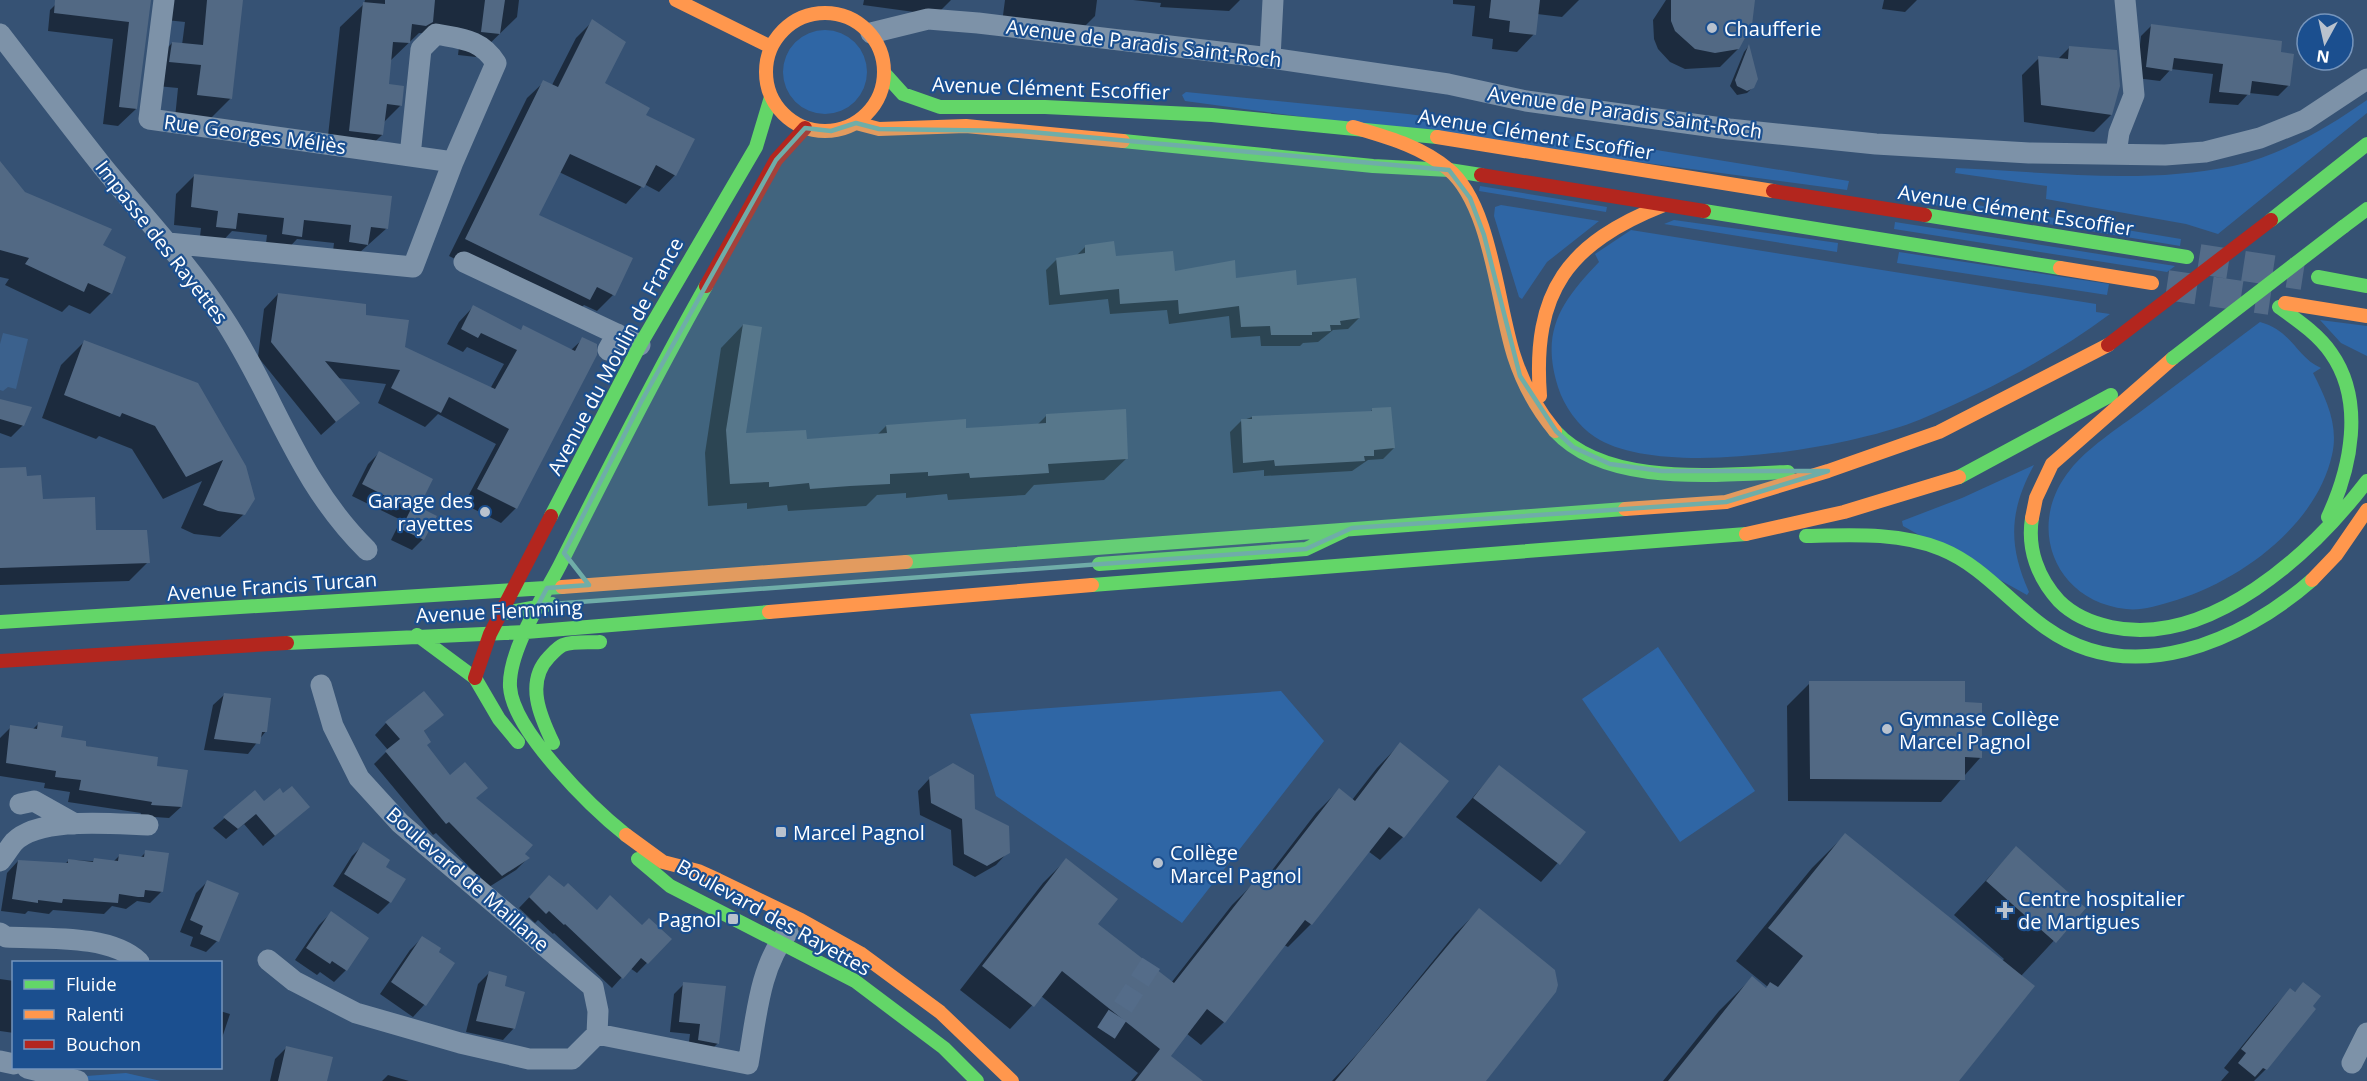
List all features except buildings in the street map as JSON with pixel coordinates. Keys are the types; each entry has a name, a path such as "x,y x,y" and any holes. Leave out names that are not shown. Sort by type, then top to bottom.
{"main road":[{"path":"676,0 715,9 771,47"},
{"path":"817,13 837,13 855,20 871,33 884,59 885,74 876,102 856,123 831,131 805,128 791,121 771,97 766,80 766,63 771,47 782,31 798,19 817,13"},
{"name":"Avenue Clément Escoffier","path":"885,74 903,94 920,102 940,107 1155,112 1410,133 2187,257"},
{"name":"Avenue du Moulin de France","path":"495,624 640,345 756,147 771,97"},
{"name":"Avenue Clément Escoffier","path":"856,123 879,129 966,126 1031,131 1373,166 1449,170 2152,283"},
{"path":"1353,127 1395,139 1419,149 1461,181 1476,211 1490,254 1520,376 1556,431 1573,447 1611,464 1686,473 1828,471"},
{"path":"525,632 641,402 776,160 805,128"},
{"path":"2271,220 2367,144"},
{"path":"2271,220 2331,191"},
{"path":"1543,413 1537,375 1538,332 1545,307 1557,284 1572,263 1607,230 1622,220 1664,205"},
{"path":"2367,209 2174,358 2124,404 2052,464 2040,483 2028,523 2029,542 2038,573 2052,597 2082,620 2104,627 2136,631 2164,628 2194,619 2229,603 2282,569 2315,539 2367,481"},
{"name":"Avenue Francis Turcan","path":"0,622 717,577 1726,502 1828,471 1939,432 2108,345 2271,220"},
{"path":"2318,277 2367,286"},
{"path":"2315,539 2330,513 2345,471 2352,430 2350,409 2345,385 2331,353 2282,305 2367,316"},
{"path":"1732,537 1844,512 1959,477 2075,416 2174,358"},
{"path":"1732,537 1878,535 1922,543 1941,549 1975,567 2061,638 2103,654 2148,657 2177,654 2201,647 2258,619 2325,568 2367,510"},
{"path":"1080,565 1306,549 1352,528"},
{"path":"510,562 545,529"},
{"name":"Avenue Flemming","path":"280,644 417,635 495,624 525,632 1199,576 1732,537"},
{"path":"564,553 589,585"},
{"path":"477,592 493,577"},
{"path":"0,661 280,644 288,636 495,624 562,603"},
{"path":"695,617 622,640 562,645 545,659 536,685 540,716 557,750 597,791 654,841 696,870"},
{"path":"417,635 475,678 495,624"},
{"name":"Boulevard des Rayettes","path":"525,632 514,664 510,688 516,711 547,757 614,825 663,862 696,870 859,953 906,984 982,1048 1012,1081"},
{"name":"Boulevard des Rayettes","path":"475,678 499,719 540,770 670,886 855,981 944,1048 977,1081"}],"street":[{"name":"Rue Georges Méliès","path":"164,0 148,119 453,162"},
{"path":"1270,58 1273,0"},
{"path":"2116,154 2119,133 2134,95 2126,0"},
{"name":"Avenue de Paradis Saint-Roch","path":"871,33 928,19 938,20 1270,58 1448,84 1526,101 1729,129 1876,144 2018,152 2165,155 2205,152 2260,138 2306,120 2367,79"},
{"name":"Impasse des Rayettes","path":"0,34 104,167 168,243 221,314 252,363 280,427 312,483 345,529 367,550"},
{"path":"168,243 413,267 453,162 496,63 488,51 468,40 436,34 421,48 410,156"},
{"path":"464,262 613,342 640,345"},
{"name":"Boulevard de Maillane","path":"321,686 333,726 359,778 400,823 593,987 598,1011 597,1035"},
{"path":"20,804 34,801 75,824"},
{"path":"0,861 15,841 32,832 75,824 148,825"},
{"path":"268,960 294,981 356,1013 460,1043 529,1059 572,1059 597,1035 746,1072 765,977 780,942 798,921"},
{"path":"0,933 6,937 87,941 125,952 136,961"},
{"path":"2352,1063 2367,1033"},
{"path":"31,1069 78,1081"}],"highlighted area":[{"path":"856,123 879,129 1020,131 1449,170 1470,198 1484,235 1520,376 1556,431 1573,447 1610,464 1662,471 1828,471 1726,502 1352,528 1306,549 538,605 547,588 589,585 564,553 641,402 776,160 805,128 831,131"}],"shaded area":[{"path":"825,30 848,37 860,49 867,72 860,95 848,107 825,114 802,107 790,95 783,72 790,49 802,37"},
{"path":"1186,92 1408,114 1545,132 1849,181 1847,190 1185,101 1182,95"},
{"path":"2367,100 2367,113 2218,234 2186,224 2046,199 2047,186 1955,173 1956,168 2130,176 2199,172 2233,166 2286,148 2336,121"},
{"path":"1480,186 1607,207 1606,212 1479,191"},
{"path":"1905,193 2181,239 2180,246 1904,200"},
{"path":"1501,205 1599,221 1547,262 1522,299 1519,297 1494,216 1495,207"},
{"path":"1674,220 1838,243 1837,252 1664,224"},
{"path":"1895,222 2175,266 2167,272 1894,229"},
{"path":"1631,230 2096,304 2096,312 2110,314 2065,345 1994,385 1919,420 1888,431 1848,441 1756,455 1708,458 1663,456 1625,450 1595,437 1572,415 1558,387 1553,367 1552,349 1553,333 1558,318 1574,290 1599,262 1595,254"},
{"path":"1899,252 2109,284 2107,295 1897,263"},
{"path":"2320,320 2367,326 2367,356 2341,343"},
{"path":"2260,322 2280,331 2306,357 2321,368 2313,373 2330,412 2334,444 2323,481 2309,506 2270,548 2246,566 2196,593 2143,609 2126,609 2101,603 2081,592 2065,576 2054,557 2049,536 2050,514 2057,491 2070,470 2103,439"},
{"path":"3,333 28,339 16,389 8,387 3,391 0,390 0,344"},
{"path":"2034,465 2020,498 2014,528 2017,559 2029,592 2027,595 1903,526 1902,521 1962,498"},
{"path":"1658,647 1755,791 1680,842 1582,699"},
{"path":"1281,691 1324,741 1182,923 996,796 970,714"},
{"path":"126,1073 161,1081 34,1080"}],"tunnel":[{"path":"2199,259 2303,275"},
{"path":"2167,285 2270,300"},
{"path":"1106,1033 1156,956"}],"traffic: fast":[{"path":"885,74 903,94 940,107 1045,107 1212,115 1437,137"},
{"path":"551,516 640,345 756,147 771,97"},
{"path":"1123,141 1373,166 1449,170 1481,175"},
{"path":"2271,220 2367,144"},
{"path":"2343,227 2367,209"},
{"path":"1704,211 2060,268"},
{"path":"1925,215 2187,257"},
{"path":"2173,358 2343,227"},
{"path":"2318,277 2367,286"},
{"path":"626,835 575,788 539,746 514,705 510,687 511,673 528,624 649,390 706,286"},
{"path":"2279,307 2326,346 2342,372 2348,392 2351,413 2348,456 2328,517"},
{"path":"1959,477 2111,395"},
{"path":"1555,431 1577,449 1604,462 1633,470 1698,475 1788,472"},
{"path":"2032,518 2031,541 2036,562 2045,583 2064,606 2083,618 2097,623 2111,627 2148,630 2185,623 2221,609 2256,589 2318,537 2367,481"},
{"path":"906,562 1625,509"},
{"path":"1099,564 1306,549 1346,530"},
{"path":"1092,585 1746,534"},
{"path":"1806,536 1892,537 1941,549 1970,565 2046,628 2079,646 2114,655 2149,656 2185,650 2219,639 2253,622 2312,580"},
{"path":"0,622 562,587"},
{"path":"500,614 552,604"},
{"path":"287,643 526,632 769,612"},
{"path":"417,635 475,678 499,719 518,742"},
{"path":"553,743 537,699 536,688 542,667 549,657 563,645 600,642"},
{"path":"638,859 670,886 855,981 944,1048 977,1081"}],"traffic: slow":[{"path":"676,0 771,47"},
{"path":"825,13 848,17 867,30 880,49 884,72 880,95 867,114 848,127 825,131 802,127 783,114 770,95 766,72 770,49 783,30 802,17 825,13"},
{"path":"856,123 879,129 966,126 1123,141"},
{"path":"1353,127 1403,143 1426,154 1448,169 1462,185 1474,206 1491,256 1514,356 1536,405 1555,431"},
{"path":"1437,137 1773,191"},
{"path":"1540,396 1539,359 1542,327 1550,299 1563,275 1580,254 1603,236 1664,205"},
{"path":"2060,268 2152,283"},
{"path":"2285,303 2367,316"},
{"path":"1828,471 1939,432 2108,345"},
{"path":"2032,518 2036,498 2052,464 2173,358"},
{"path":"1625,509 1726,502 1828,471"},
{"path":"1746,534 1844,512 1959,477"},
{"path":"2312,580 2336,555 2367,510"},
{"path":"562,587 906,562"},
{"path":"769,612 1092,585"},
{"path":"626,835 663,862 698,871 718,880 801,920 860,953 940,1012 1012,1081"}],"traffic: jam":[{"path":"706,286 776,160 805,128"},
{"path":"1481,175 1704,211"},
{"path":"1773,191 1925,215"},
{"path":"2108,345 2271,220"},
{"path":"475,678 490,634 551,516"},
{"path":"0,661 287,643"}],"place":[{"name":"Chaufferie","path":"1712,28"},
{"name":"Garage des rayettes","path":"485,512"},
{"name":"Gymnase Collège Marcel Pagnol","path":"1887,729"},
{"name":"Marcel Pagnol","path":"781,832"},
{"name":"Collège Marcel Pagnol","path":"1158,863"},
{"name":"Centre hospitalier de Martigues","path":"2005,910"},
{"name":"Pagnol","path":"733,919"}]}
